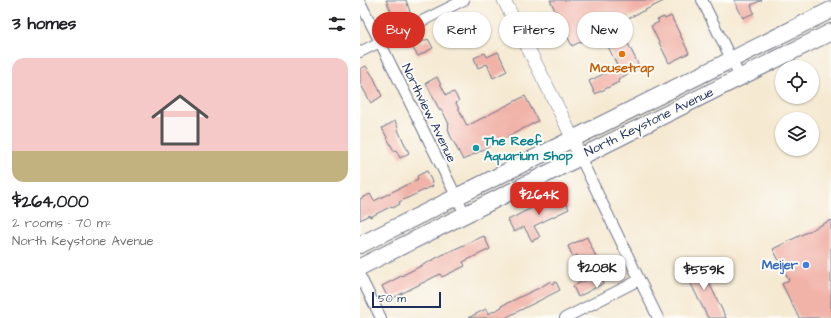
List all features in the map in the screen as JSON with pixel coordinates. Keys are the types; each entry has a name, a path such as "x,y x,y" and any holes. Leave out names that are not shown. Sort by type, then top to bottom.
{"main road":[{"name":"North Keystone Avenue","path":"360,245 831,10"},
{"name":"North Keystone Avenue","path":"360,267 831,32"}],"street":[{"path":"425,20 464,0"},
{"path":"504,0 573,138 580,157 658,318"},
{"path":"702,0 740,77"},
{"name":"Northview Avenue","path":"360,2 372,26"},
{"path":"360,52 372,46"},
{"name":"Northview Avenue","path":"383,48 465,214"},
{"path":"360,276 381,318"},
{"path":"565,318 639,280"}],"building":[{"path":"386,0 406,0 410,12 391,12"},
{"path":"550,0 666,0 633,16 633,12 577,12 577,44 572,46 569,40 569,12 556,12"},
{"path":"734,0 762,0 751,5 754,13 743,18"},
{"path":"671,16 689,53 669,63 651,26 659,22 657,20 664,17 665,19"},
{"path":"428,39 433,48 418,56 413,48 425,48 425,40"},
{"path":"609,48 630,48 640,68 618,79 619,82 595,94 589,81 618,67"},
{"path":"498,52 507,71 493,78 487,64 478,68 474,58 485,53 487,57"},
{"path":"366,66 374,78 382,96 371,103 360,83 360,69"},
{"path":"437,77 446,95 454,92 459,101 456,103 467,126 525,96 538,121 463,160 450,135 448,128 449,124 442,110 440,111 426,83"},
{"path":"395,121 409,153 400,158 396,150 394,151 382,128"},
{"path":"427,171 433,186 399,202 400,204 393,208 392,206 370,217 369,215 360,220 360,199 370,194 374,201 418,179 417,176"},
{"path":"561,193 569,209 534,226 540,237 532,241 524,227 514,232 508,220"},
{"name":"Meijer","path":"831,220 831,318 799,318 782,284 789,280 773,249"},
{"path":"484,236 490,249 463,262 465,266 442,277 440,274 389,300 382,286 446,253"},
{"path":"587,237 598,261 595,263 596,268 604,283 578,297 573,286 590,278 583,263 581,264 577,255 573,257 568,246"},
{"path":"697,258 726,318 708,318 686,274 689,273 686,267 690,266 688,263"},
{"path":"551,281 552,284 556,282 560,290 505,318 468,318 486,309 488,314"}],"place":[{"name":"Mousetrap","path":"622,54"},
{"name":"The Reef Aquarium Shop","path":"476,148"},
{"name":"Meijer","path":"806,265"}]}
